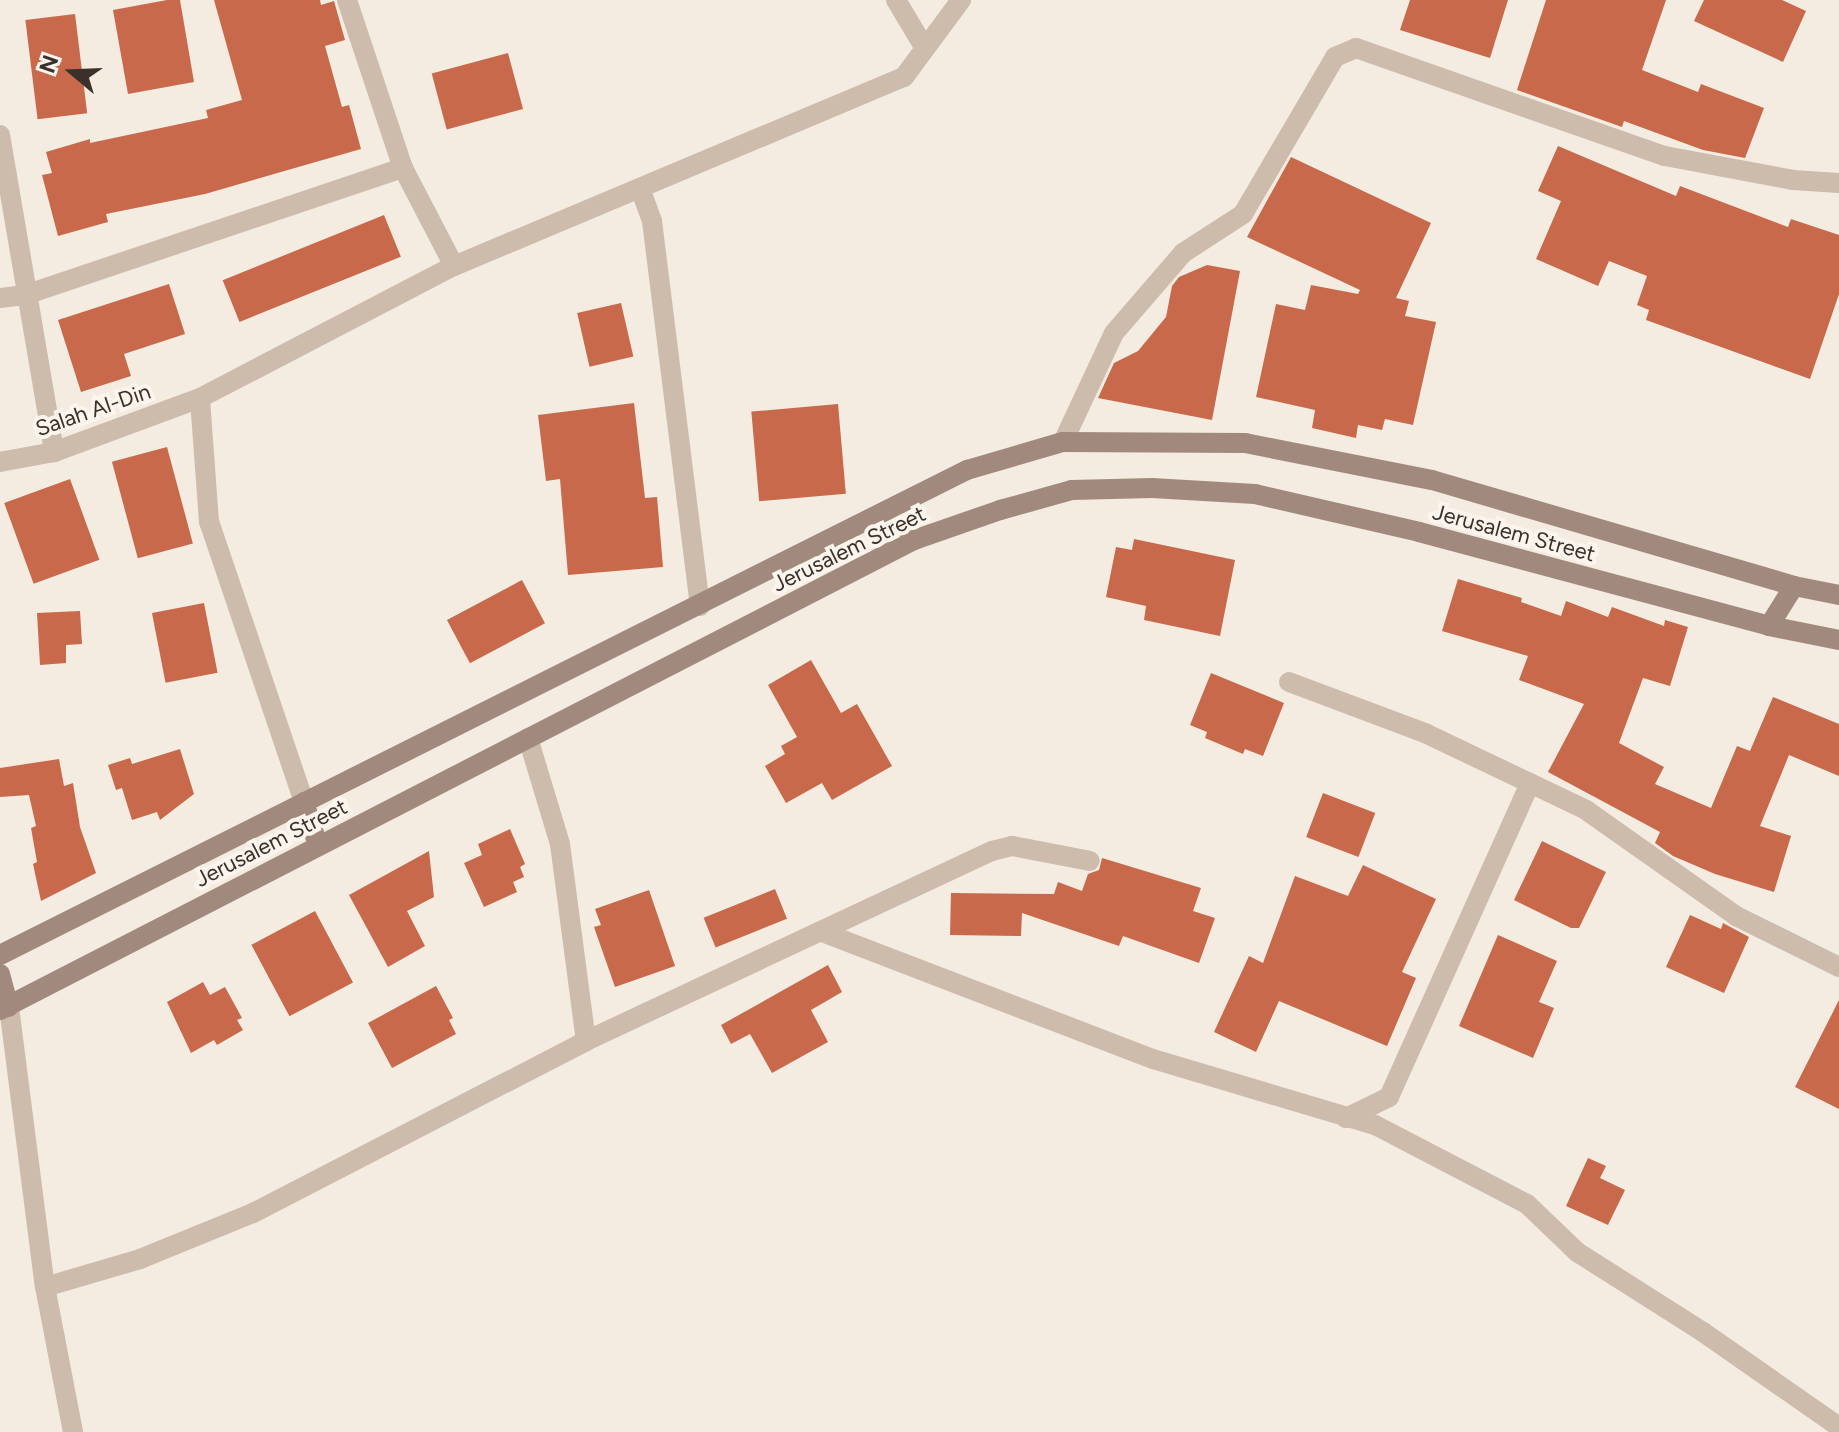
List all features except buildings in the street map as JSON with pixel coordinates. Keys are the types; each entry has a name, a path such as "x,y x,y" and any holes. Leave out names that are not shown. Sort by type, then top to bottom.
{"main road":[{"name":"Jerusalem Street","path":"0,955 967,470 1063,442 1245,443 1432,480 1794,586 1839,595"},
{"name":"Jerusalem Street","path":"4,1008 914,540 1000,510 1072,490 1152,488 1255,494 1419,532 1769,626 1839,640"},
{"path":"1769,626 1794,586"},
{"path":"304,802 318,845"},
{"path":"0,974 4,1008"}],"street":[{"path":"347,0 403,168 454,266"},
{"path":"896,0 924,47"},
{"name":"Salah Al-Din","path":"0,462 54,452 200,398 454,266 904,77 961,0"},
{"path":"1063,442 1114,333 1183,253 1243,214 1335,57 1356,48 1665,156 1793,180 1839,183"},
{"path":"0,135 54,452"},
{"path":"0,298 25,295 403,168"},
{"path":"640,188 652,221 700,606"},
{"path":"200,398 209,522 304,802"},
{"path":"1289,682 1427,734 1586,810 1736,916 1839,967"},
{"path":"528,738 560,844 586,1041"},
{"path":"1346,1118 1389,1097 1530,783"},
{"path":"45,1287 140,1259 253,1213 586,1041 992,851 1012,846 1090,861"},
{"path":"822,932 1153,1059 1375,1125 1527,1204 1577,1252 1703,1332 1839,1427"},
{"path":"4,1008 45,1287 73,1432"}]}
